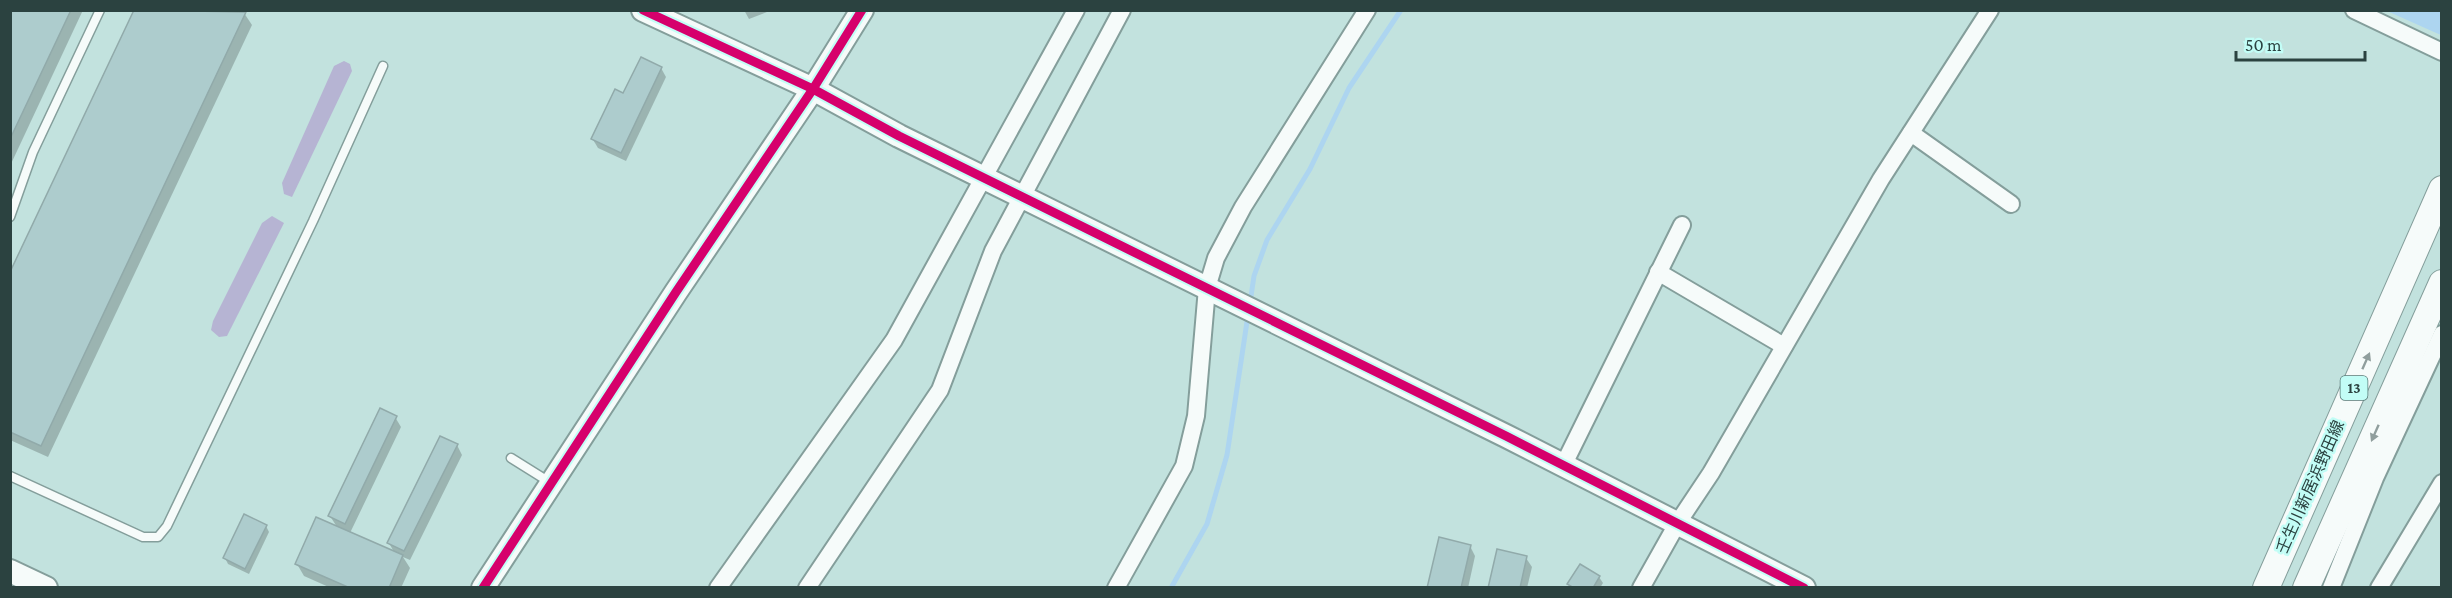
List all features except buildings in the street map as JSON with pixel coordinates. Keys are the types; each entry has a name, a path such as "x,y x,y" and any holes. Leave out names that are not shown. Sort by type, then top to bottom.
{"main road":[{"name":"壬生川新居浜野田線","path":"2266,588 2442,189"},
{"name":"13","path":"2306,588 2442,283"}],"street":[{"path":"643,10 813,89 983,177 1804,588"},
{"path":"483,588 813,89 862,10"},
{"path":"718,588 894,340 1076,10"},
{"path":"807,588 940,390 993,251 1122,10"},
{"path":"1116,588 1184,466 1189,450 1196,416 1207,288 1216,258 1233,224 1367,10"},
{"path":"1641,588 1677,524 1711,473 1881,179 1990,10"},
{"path":"2354,10 2442,52"},
{"path":"1911,134 2011,204"},
{"path":"1563,466 1682,225"},
{"path":"1658,272 1784,346"},
{"path":"2331,588 2375,478 2442,334"},
{"path":"2379,588 2442,483"},
{"path":"10,571 46,588"}],"lane":[{"path":"10,217 33,152 100,10"},
{"path":"10,476 143,537 158,537 167,526 313,221 383,66"},
{"path":"511,458 551,483"}],"shaded area":[{"path":"2387,11 2441,11 2441,35 2434,32"},
{"path":"344,61 350,64 352,71 292,197 284,194 282,183 334,66"},
{"path":"272,216 284,223 227,336 219,337 211,330 213,321 262,223"}],"waterway":[{"path":"1250,303 1254,276 1267,240 1310,169 1349,88 1401,10"},
{"path":"1171,588 1207,524 1227,455 1248,315"}],"cycle path":[{"path":"643,10 813,89 899,136 1506,436 1804,588"},
{"path":"483,588 676,292 813,89 862,10"}]}
